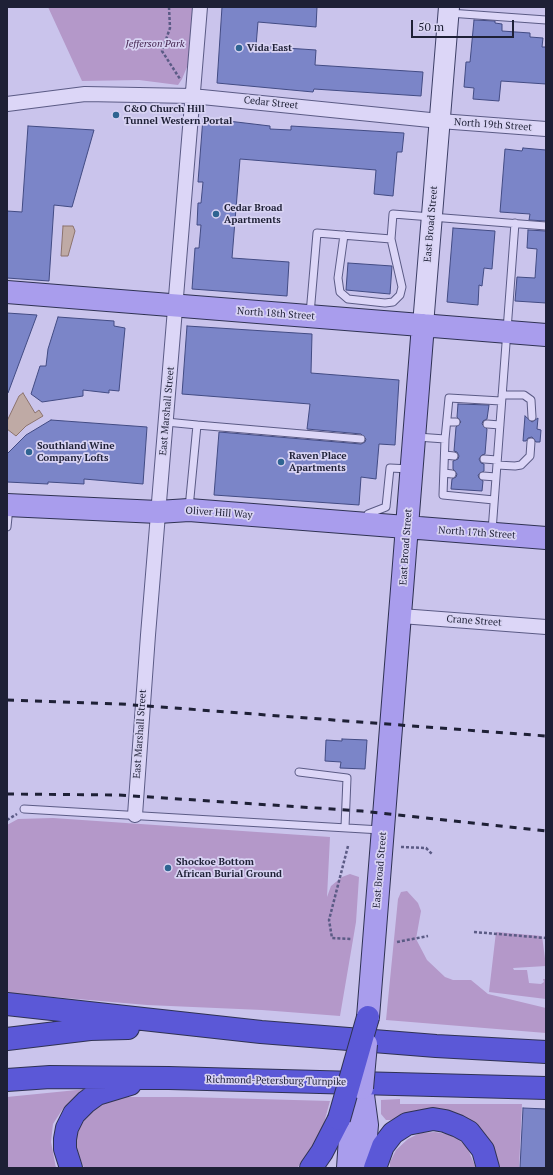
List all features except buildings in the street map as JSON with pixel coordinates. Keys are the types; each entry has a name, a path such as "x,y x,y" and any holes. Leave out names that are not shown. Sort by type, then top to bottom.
{"highway":[{"path":"7,1004 261,1032 436,1046 546,1052"},
{"path":"311,1168 322,1152 352,1122 369,1012"},
{"path":"7,1039 90,1029 153,1028 261,1032"},
{"name":"Richmond-Petersburg Turnpike","path":"7,1080 50,1077 169,1078 540,1090"},
{"path":"71,1168 65,1149 67,1128 74,1114 83,1104 98,1094 111,1089 169,1078"},
{"path":"375,1168 383,1146 393,1133 407,1124 433,1119 452,1123 468,1132 483,1150 488,1168"}],"main road":[{"name":"East Broad Street","path":"348,1168 352,1122 362,1088 369,1012 431,217 449,10"},
{"name":"North 18th Street","path":"7,292 546,335"},
{"name":"Oliver Hill Way","path":"8,505 158,512 188,510 408,527"},
{"name":"North 17th Street","path":"408,527 546,538"},
{"name":"East Broad Street","path":"352,1122 364,1168"}],"street":[{"name":"East Marshall Street","path":"135,815 158,512 200,7"},
{"name":"Cedar Street","path":"7,104 85,94 192,96 440,121"},
{"name":"North 19th Street","path":"440,121 546,129"},
{"name":"Crane Street","path":"401,616 546,627"}],"lane":[{"path":"449,10 546,20"},
{"path":"344,235 338,278 340,292 348,299 385,303 393,302 400,295 402,287 391,239 393,214 546,226"},
{"path":"491,534 515,223"},
{"path":"310,316 316,233 391,239"},
{"path":"494,500 443,495 449,398 502,398 524,395 531,400 532,417"},
{"path":"166,422 361,439"},
{"path":"447,422 456,422"},
{"path":"188,510 197,424"},
{"path":"487,424 500,425"},
{"path":"414,437 446,439"},
{"path":"484,459 515,466 521,464 530,456 531,442"},
{"path":"445,455 454,456"},
{"path":"367,524 368,514 386,508 390,468 412,469"},
{"path":"444,473 452,474"},
{"path":"483,476 496,477"},
{"path":"7,527 8,505"},
{"path":"299,772 347,778 345,827"},
{"path":"24,809 384,830"}],"path":[{"path":"169,7 170,28 162,51 170,67"},
{"path":"348,846 329,920 332,938 351,939"},
{"path":"401,847 426,848 433,855"},
{"path":"474,932 546,938"},
{"path":"397,942 428,936"}],"green space":[{"name":"Jefferson Park","path":"48,7 200,7 197,43 178,85 139,80 82,81"},
{"name":"Shockoe Bottom African Burial Ground","path":"53,818 330,837 327,897 331,886 342,877 350,874 359,877 356,922 340,1016 262,1010 147,1005 7,993 7,825 18,819"},
{"path":"407,891 418,903 421,911 416,939 427,960 445,977 453,980 471,980 488,994 546,1008 546,1033 386,1020 398,899 401,892"},
{"path":"496,932 542,936 546,966 513,968 514,970 527,970 529,983 541,984 544,982 543,979 546,979 546,999 489,992"},
{"path":"87,1089 76,1096 62,1110 53,1124 51,1142 56,1168 7,1168 7,1097"},
{"path":"114,1097 186,1097 330,1101 324,1123 308,1155 297,1168 84,1168 76,1148 77,1130 84,1114"},
{"path":"400,1099 400,1104 522,1104 519,1168 498,1168 493,1148 407,1113 391,1120 386,1120 381,1114 381,1100"},
{"path":"435,1132 447,1134 458,1139 467,1147 476,1168 390,1168 390,1162 396,1150 408,1139 420,1133"}],"shaded area":[{"path":"63,226 73,226 75,231 68,256 61,256"},
{"path":"23,393 35,413 39,410 43,416 26,426 16,436 7,429 7,421 19,396"}],"railway":[{"path":"7,700 121,704 546,736"},
{"path":"7,794 119,795 362,811 546,831"}],"place":[{"name":"Vida East","path":"239,48"},
{"name":"C&O Church Hill Tunnel Western Portal","path":"116,115"},
{"name":"Cedar Broad Apartments","path":"216,214"},
{"name":"Southland Wine Company Lofts","path":"29,452"},
{"name":"Raven Place Apartments","path":"281,462"},
{"name":"Shockoe Bottom African Burial Ground","path":"168,868"}]}
